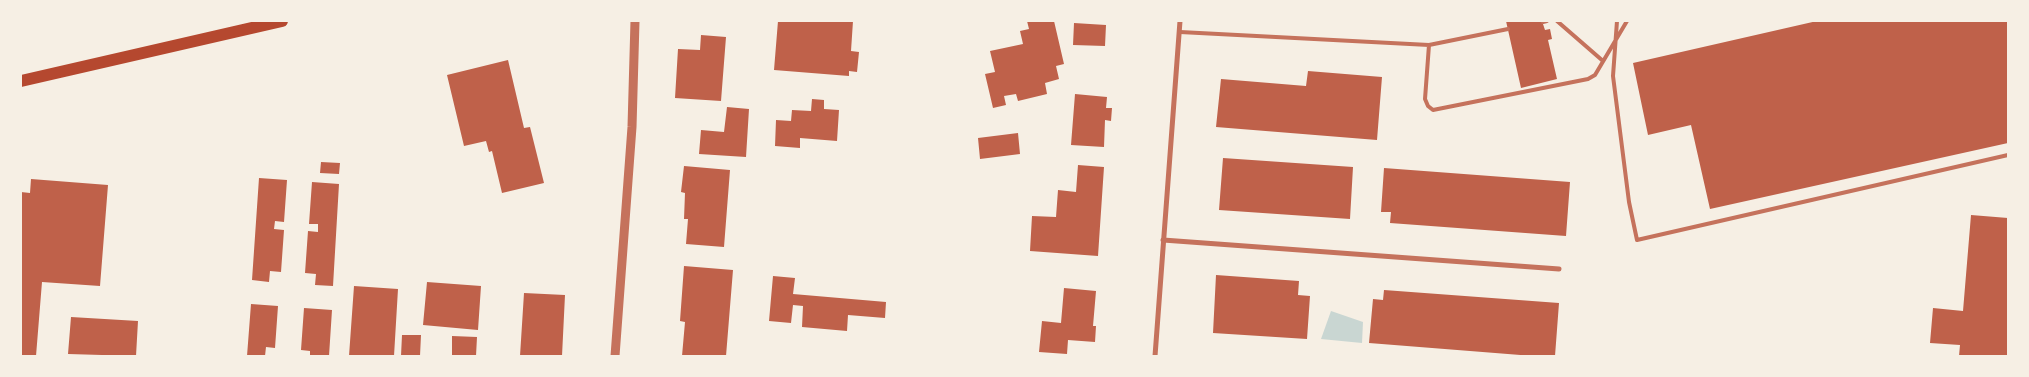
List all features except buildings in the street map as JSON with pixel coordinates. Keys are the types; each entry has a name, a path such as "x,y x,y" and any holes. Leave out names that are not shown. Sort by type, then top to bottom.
{"main road":[{"path":"21,81 282,21"}],"street":[{"path":"615,356 632,127 636,21"},
{"path":"1155,356 1180,21"},
{"path":"1163,240 1559,269"}],"lane":[{"path":"1557,21 1603,60"},
{"path":"1616,21 1613,76 1629,202 1637,240 2008,155"},
{"path":"1429,45 1425,99 1428,106 1433,110 1577,82 1595,75 1627,21"},
{"path":"1180,32 1429,45 1508,29"}],"shaded area":[{"path":"1331,311 1363,322 1362,343 1321,339"}]}
